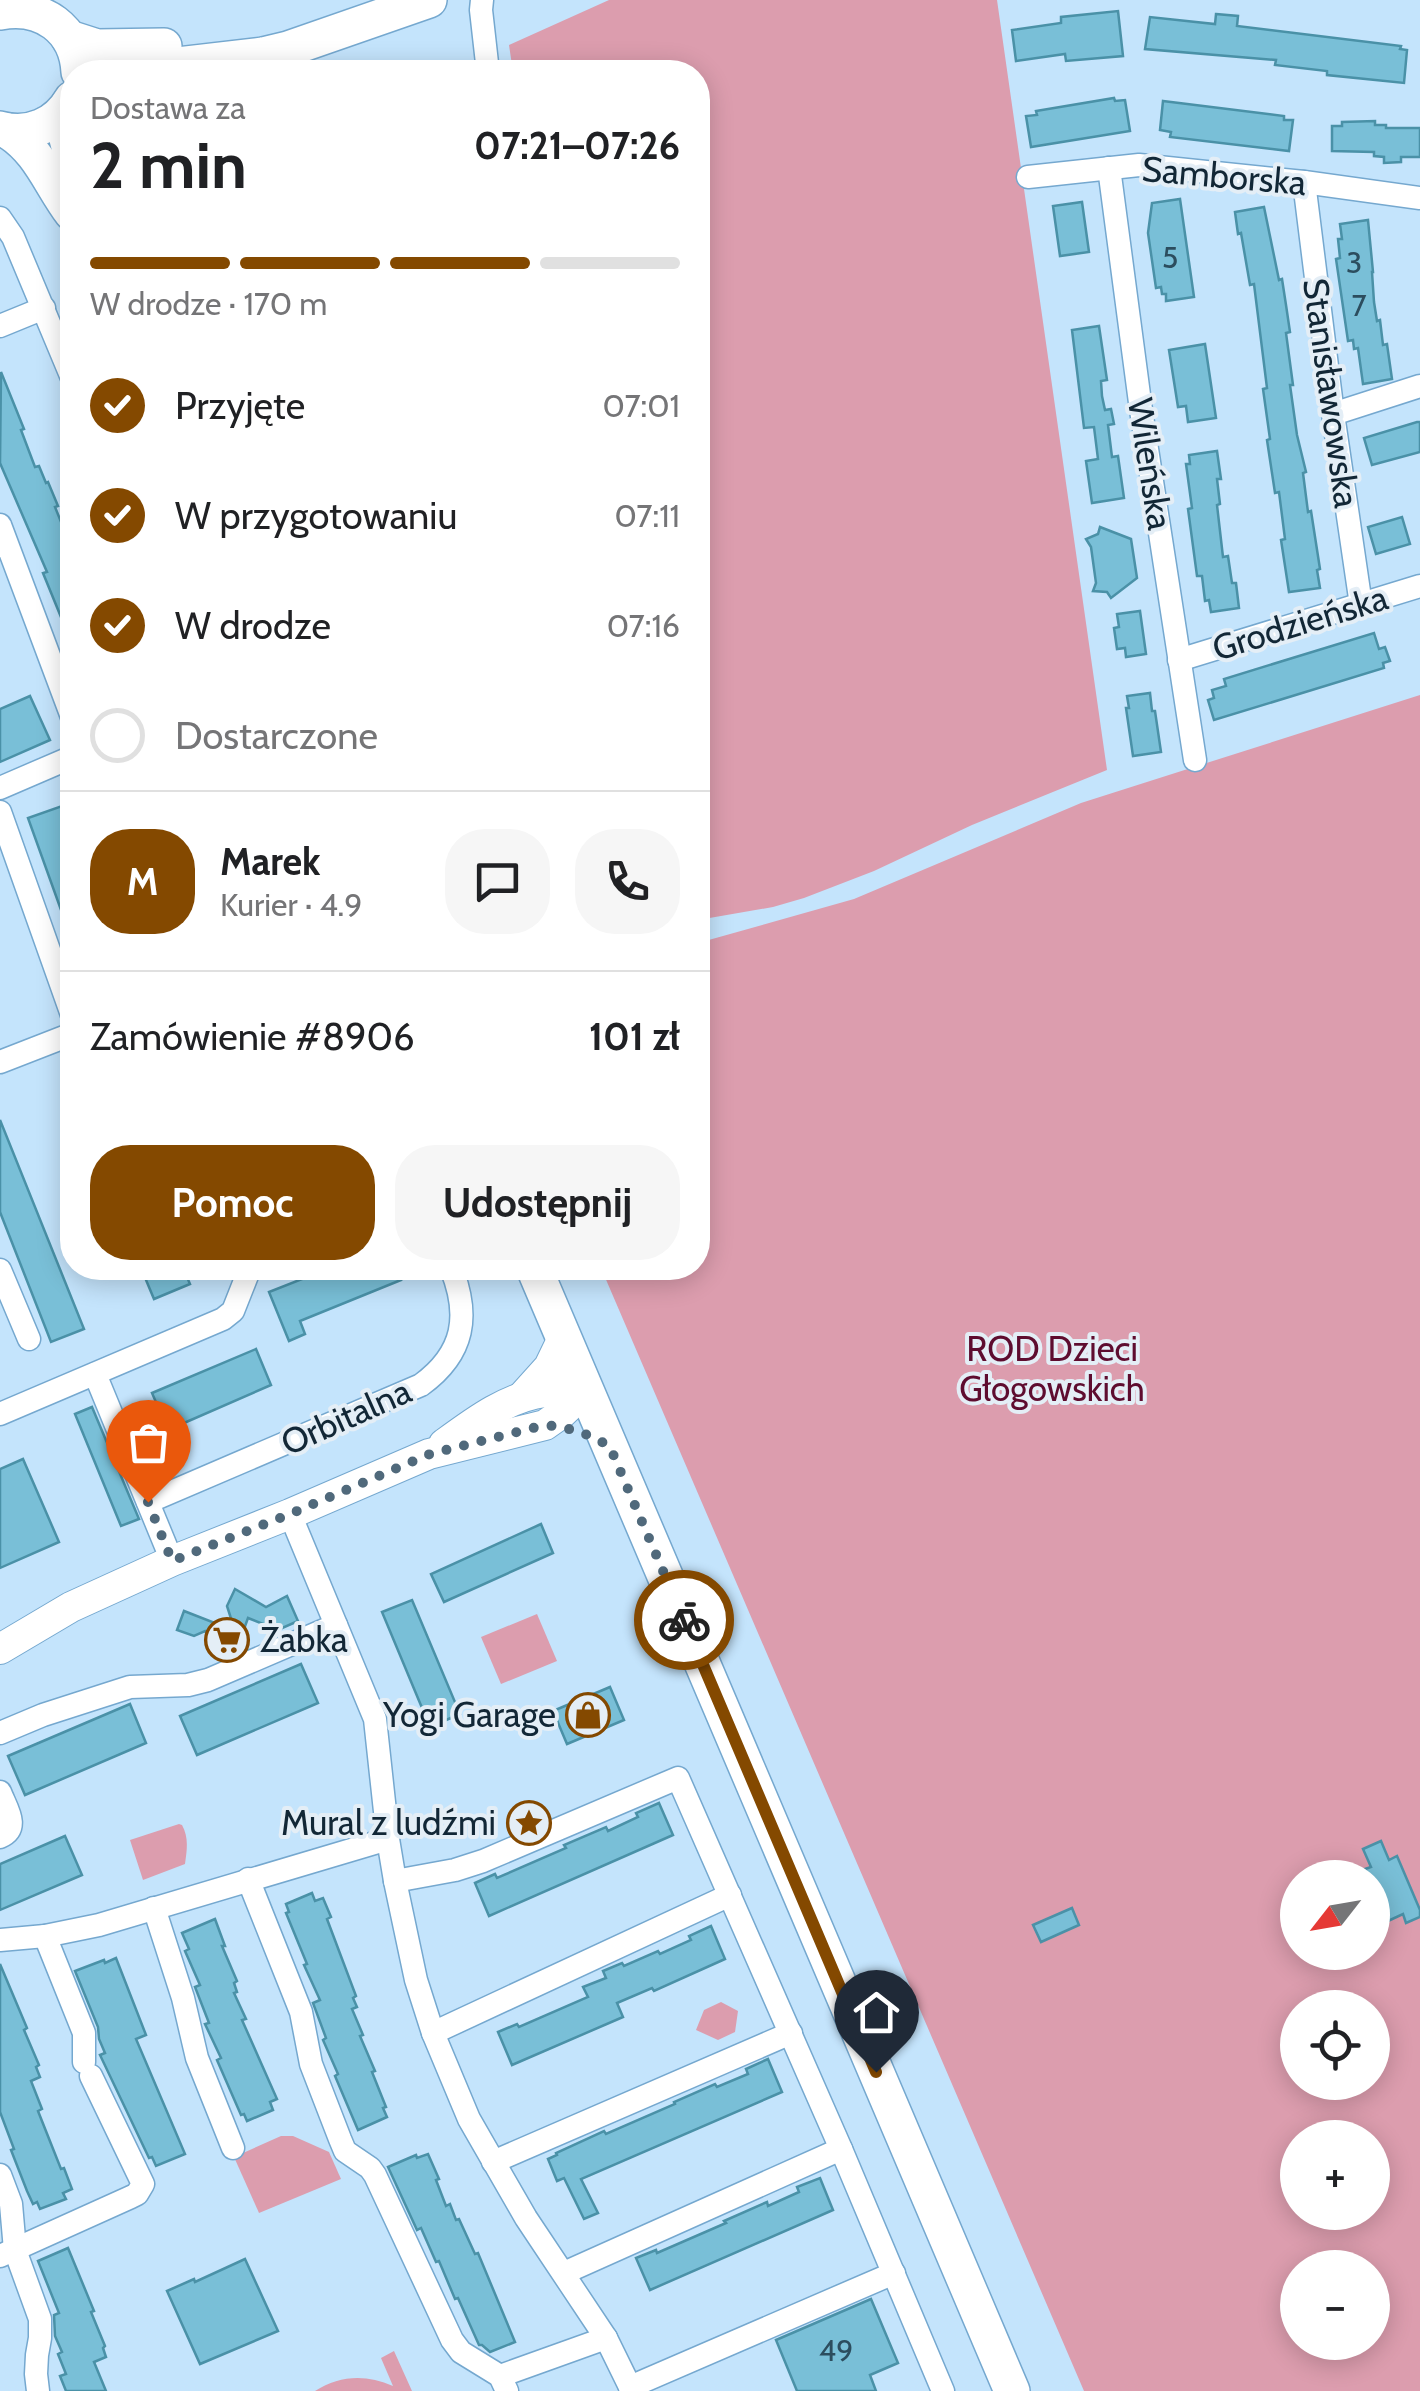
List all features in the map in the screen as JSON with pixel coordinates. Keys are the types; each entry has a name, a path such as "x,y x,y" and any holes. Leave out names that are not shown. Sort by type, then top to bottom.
{"main road":[{"path":"70,38 109,48 246,38 290,29 374,0"},
{"path":"219,60 288,49 429,0"},
{"path":"10,7 46,16 60,26 70,38 78,60"},
{"path":"4,130 22,132 47,124 60,112"},
{"path":"4,130 20,138 38,156 60,192"},
{"path":"539,1280 1012,2391"}],"street":[{"path":"477,4 486,60"},
{"name":"Samborska","path":"1028,177 1139,165 1166,166 1420,198"},
{"name":"Wileńska","path":"1109,168 1141,410 1195,760"},
{"name":"Stanisławowska","path":"1304,182 1360,604"},
{"path":"0,218 60,348"},
{"path":"0,326 44,308"},
{"path":"1333,414 1420,386"},
{"path":"0,526 60,684"},
{"name":"Grodzieńska","path":"1179,660 1420,586"},
{"path":"0,788 60,762"},
{"path":"0,812 60,981"},
{"path":"0,1062 60,1039"},
{"path":"0,1270 29,1339"},
{"path":"0,1414 223,1319 233,1311 245,1280"},
{"name":"Orbitalna","path":"148,1502 421,1385 436,1374 457,1341 463,1315 455,1280"},
{"path":"522,1397 537,1383 564,1336"},
{"path":"96,1374 172,1561"},
{"path":"430,1454 478,1418 522,1397 586,1391"},
{"path":"0,1649 71,1607 172,1561 430,1454 545,1425 586,1391"},
{"path":"545,1425 583,1432 610,1447"},
{"path":"290,1514 375,1719 395,1881 416,1980 432,2033 466,2113 493,2162 606,2338 631,2389 894,2273"},
{"path":"0,1734 130,1687 188,1685 208,1680 336,1625"},
{"path":"395,1881 483,1861 678,1778 894,2273 937,2389"},
{"path":"0,1792 12,1828 0,1838"},
{"path":"0,1940 98,1925 388,1839"},
{"path":"248,1879 301,2012 310,2064 346,2151 375,2174 461,2352 503,2384 606,2338"},
{"path":"432,2033 730,1895"},
{"path":"154,1908 183,1998 197,2058 232,2148"},
{"path":"8,2253 131,2197 143,2184 88,2069 84,2033 45,1936"},
{"path":"493,2162 791,2033"},
{"path":"564,2273 841,2149"},
{"path":"0,2174 11,2204 8,2253 40,2318 36,2354 38,2391"}],"green space":[{"path":"609,0 997,0 1107,770 804,898 710,918 710,60 511,60 509,45"},
{"name":"ROD Dzieci Głogowskich","path":"1420,695 1420,2391 1084,2391 606,1280 710,1280 710,940 854,899 1081,803"},
{"path":"537,1614 557,1661 501,1684 481,1637"},
{"path":"179,1824 187,1839 185,1864 143,1880 130,1840"},
{"path":"721,2002 738,2011 735,2032 718,2040 696,2030 704,2010"},
{"path":"281,2136 293,2136 329,2152 341,2179 259,2213 234,2157"},
{"path":"394,2351 412,2391 315,2391 353,2378 393,2386 381,2358"}],"building":[{"path":"1118,11 1123,56 1066,61 1065,54 1016,61 1012,30 1061,23 1061,17"},
{"path":"1216,14 1238,16 1237,26 1401,46 1400,49 1407,50 1404,83 1327,75 1327,71 1275,65 1276,60 1145,49 1150,17 1215,24"},
{"path":"1114,98 1125,100 1130,131 1031,147 1026,116"},
{"path":"1163,101 1284,116 1284,120 1293,120 1289,151 1170,137 1171,132 1160,130"},
{"path":"1375,121 1375,125 1386,128 1420,128 1420,157 1401,157 1401,162 1384,163 1384,157 1374,156 1374,152 1332,151 1332,126"},
{"path":"1180,199 1194,297 1166,301 1161,287 1156,288 1148,233 1152,203"},
{"path":"1082,202 1089,252 1060,256 1053,206"},
{"path":"1264,207 1279,280 1282,279 1290,332 1286,333 1290,385 1320,569 1320,588 1289,592 1279,492 1275,493 1267,440 1270,439 1263,389 1267,388 1254,284 1250,285 1235,212"},
{"path":"1368,220 1374,302 1383,345 1387,344 1392,379 1363,384 1358,348 1354,349 1353,340 1348,341 1336,259 1340,258 1340,224"},
{"path":"1099,326 1107,380 1101,381 1102,396 1105,410 1111,409 1114,424 1108,425 1112,457 1118,456 1124,498 1092,503 1086,461 1098,459 1094,427 1084,428 1072,330"},
{"path":"1205,344 1216,418 1188,422 1186,406 1178,407 1169,350"},
{"path":"1,372 35,467 39,466 58,506 55,507 60,519 60,615 43,573 47,572 0,463"},
{"path":"1417,422 1420,452 1372,465 1364,438"},
{"path":"1217,451 1221,479 1217,479 1217,505 1223,557 1228,556 1239,608 1211,612 1209,600 1205,601 1202,576 1197,576 1186,464 1190,464 1189,455"},
{"path":"1402,517 1410,544 1376,554 1368,527"},
{"path":"1100,527 1131,539 1137,578 1111,598 1107,592 1093,591 1096,583 1091,547 1086,539 1098,534"},
{"path":"1140,611 1146,654 1126,657 1125,648 1117,649 1117,614"},
{"path":"1374,633 1379,649 1385,647 1390,661 1383,663 1384,668 1214,720 1208,700 1214,698 1212,690 1226,686 1224,679"},
{"path":"1150,693 1161,752 1133,756 1127,696"},
{"path":"30,696 50,740 0,762 0,709"},
{"path":"60,807 60,907 28,818"},
{"path":"0,1120 60,1269 60,1280 64,1280 84,1329 51,1342 0,1212"},
{"path":"146,1280 188,1280 190,1284 154,1299"},
{"path":"300,1280 401,1280 300,1321 305,1334 289,1341 269,1292"},
{"path":"256,1349 271,1385 168,1430 152,1393"},
{"path":"92,1407 139,1519 121,1526 75,1414"},
{"path":"23,1459 59,1542 0,1568 0,1469"},
{"path":"541,1524 553,1553 444,1602 431,1574"},
{"path":"235,1589 266,1607 287,1596 298,1621 278,1630 248,1618 240,1640 243,1649 222,1658 205,1631 194,1636 177,1630 184,1611 235,1631 227,1606"},
{"path":"412,1600 460,1714 430,1727 382,1612"},
{"path":"301,1664 318,1703 197,1755 180,1716"},
{"name":"Yogi Garage","path":"610,1687 624,1720 567,1744 553,1711"},
{"path":"130,1704 146,1743 25,1795 8,1756"},
{"path":"659,1803 673,1835 489,1916 475,1883 495,1874 497,1878 606,1827 608,1831"},
{"path":"65,1836 82,1875 0,1910 0,1864"},
{"path":"1381,1841 1389,1860 1368,1860 1363,1849"},
{"path":"1397,1856 1420,1910 1420,1917 1406,1923 1403,1914 1390,1920 1389,1860"},
{"path":"312,1893 315,1901 323,1898 331,1917 327,1919 356,1996 353,1998 357,2007 352,2009 386,2107 383,2108 387,2117 358,2130 323,2040 326,2038 313,2003 320,2000 286,1913 286,1904"},
{"path":"1072,1908 1079,1925 1041,1942 1033,1925"},
{"path":"215,1919 237,1981 234,1993 246,2019 242,2020 277,2099 270,2102 273,2110 247,2121 217,2060 221,2058 205,2024 209,2023 195,1987 200,1985 185,1951 189,1949 182,1933"},
{"path":"711,1926 725,1959 617,2003 623,2017 512,2065 498,2032 588,1997 583,1987 606,1978 603,1971 658,1951 660,1954"},
{"path":"116,1958 146,2035 136,2039 185,2154 156,2166 100,2055 105,2053 98,2027 75,1971"},
{"path":"0,1964 39,2065 36,2067 40,2077 31,2081 42,2109 38,2111 72,2189 63,2193 66,2199 40,2209 27,2191 0,2112"},
{"path":"768,2059 782,2092 581,2179 598,2213 584,2219 564,2178 557,2181 548,2159 604,2131 606,2134 715,2084 717,2087 748,2074 746,2069"},
{"path":"428,2154 446,2206 450,2204 475,2254 478,2253 515,2342 490,2352 479,2345 388,2167"},
{"path":"820,2178 833,2210 650,2290 636,2258 656,2250 657,2253 767,2202 768,2206"},
{"path":"68,2248 105,2346 106,2357 94,2362 106,2391 66,2391 60,2376 66,2374 55,2336 54,2315 59,2313 38,2261"},
{"path":"245,2259 278,2331 200,2364 167,2291"},
{"path":"871,2299 898,2363 870,2375 876,2391 797,2391 776,2340"}],"way so far":[{"path":"148,1502 172,1561 430,1454 545,1425 562,1427 583,1432 610,1447 684,1620"}],"place":[{"name":"Żabka","path":"227,1640"},
{"name":"Yogi Garage","path":"588,1715"},
{"name":"Mural z ludźmi","path":"529,1823"}],"route":[{"path":"684,1620 876,2072"}]}
